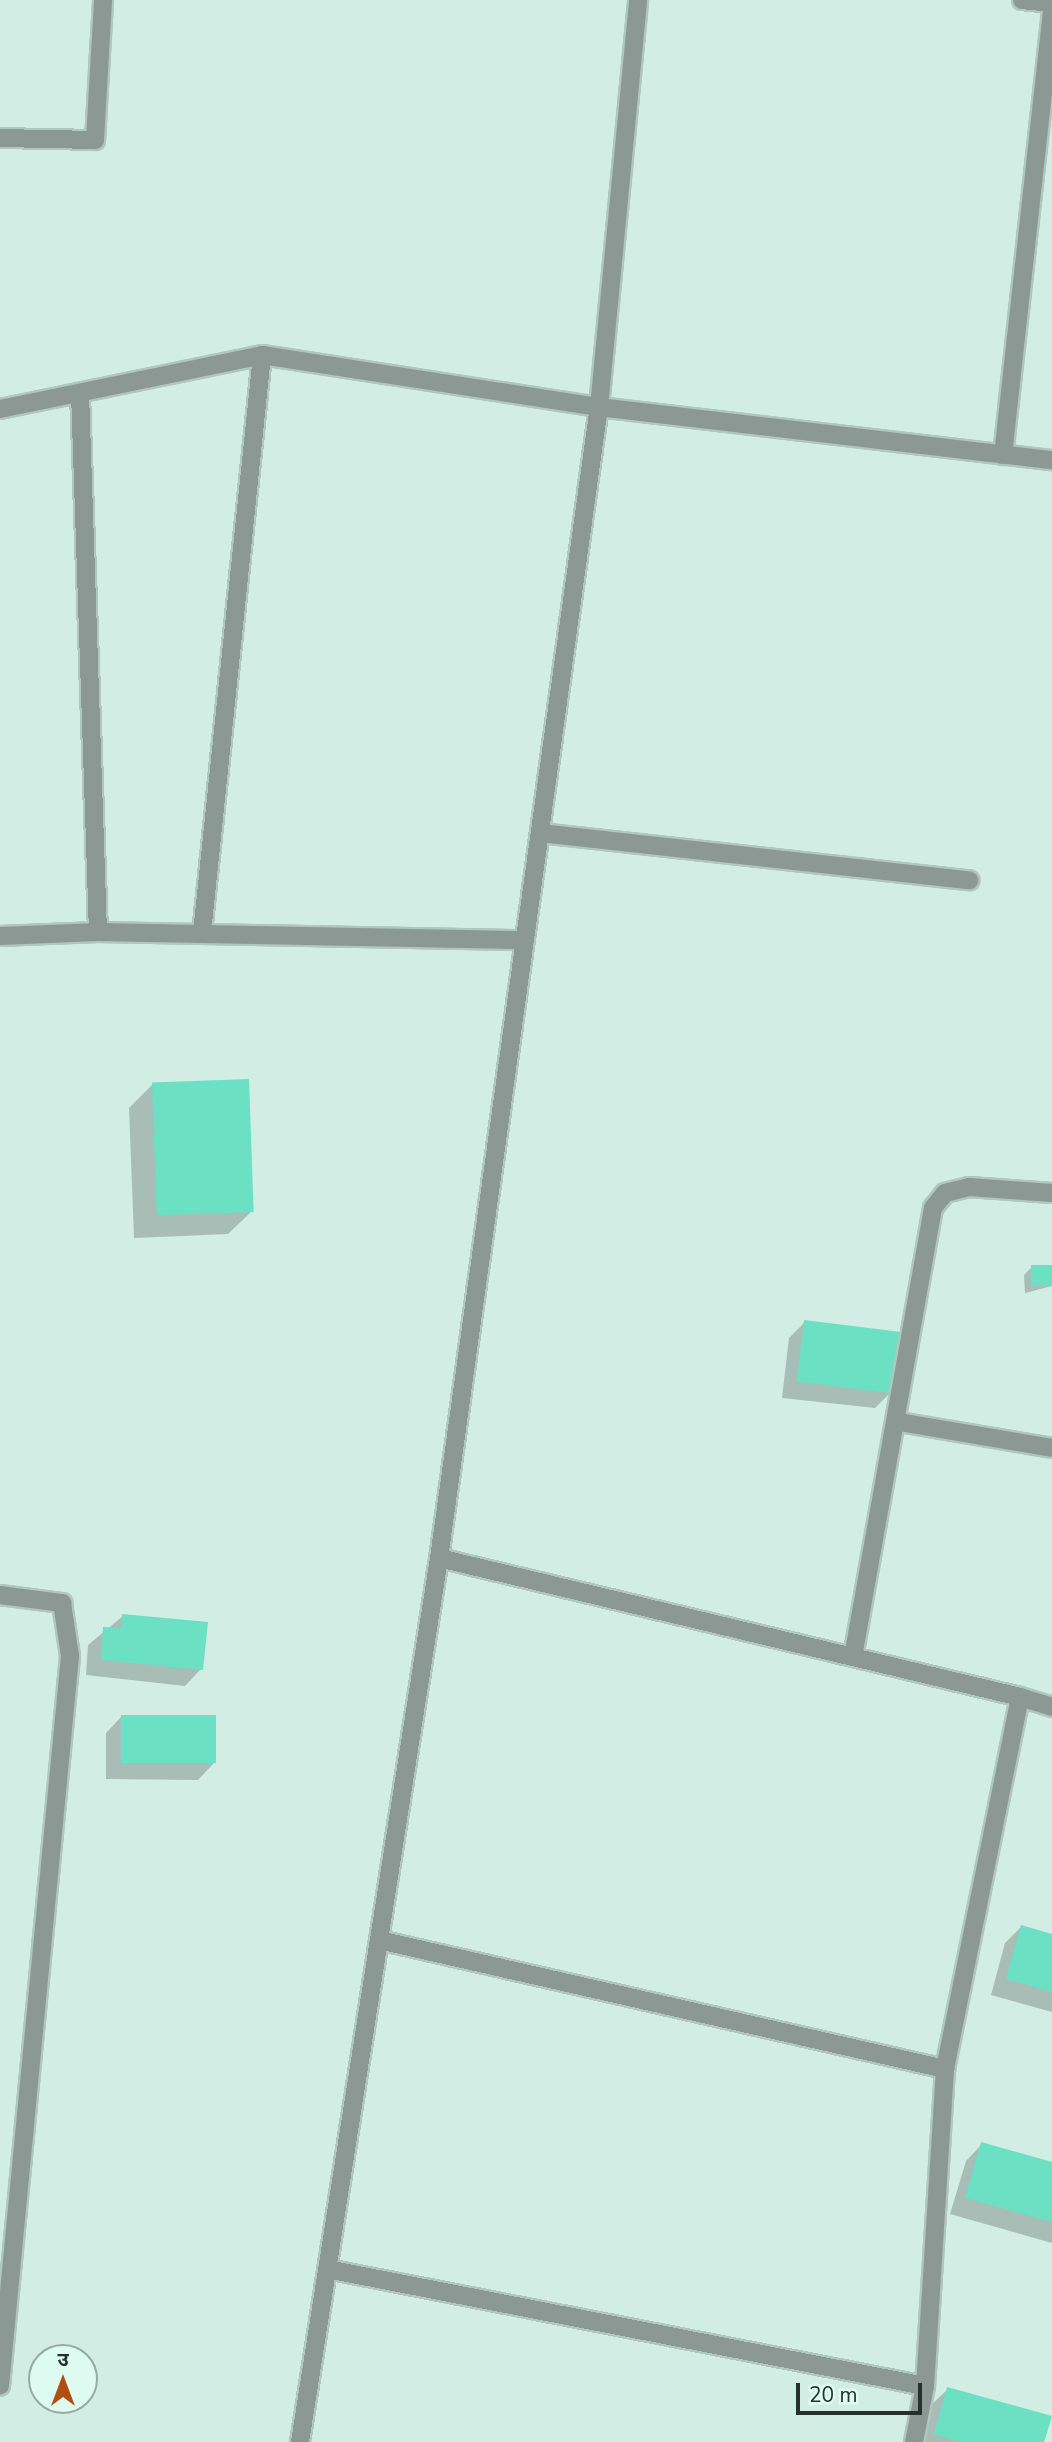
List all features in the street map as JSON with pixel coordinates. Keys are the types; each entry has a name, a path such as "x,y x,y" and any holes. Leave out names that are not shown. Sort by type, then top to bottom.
{"street":[{"path":"0,138 95,141 103,0"},
{"path":"300,2442 439,1558 599,407 638,0"},
{"path":"1003,455 1052,5 1022,0"},
{"path":"202,933 262,355"},
{"path":"0,409 262,355 599,407 1052,460"},
{"path":"80,393 98,932"},
{"path":"540,833 969,880"},
{"path":"0,936 98,932 525,940"},
{"path":"853,1657 899,1422 933,1208 944,1193 969,1187 1052,1193"},
{"path":"899,1422 1052,1448"},
{"path":"439,1558 1020,1697 1052,1707"},
{"path":"0,1595 62,1603 70,1656 0,2386"},
{"path":"914,2442 925,2386 944,2069 1020,1697"},
{"path":"379,1940 944,2069"},
{"path":"327,2269 925,2386"}],"building":[{"path":"249,1079 254,1212 157,1215 152,1082"},
{"path":"1031,1265 1052,1265 1052,1286 1031,1286"},
{"path":"804,1320 899,1332 892,1393 796,1382"},
{"path":"122,1614 208,1622 203,1670 101,1660 103,1627 121,1628"},
{"path":"121,1715 216,1715 216,1763 121,1763"},
{"path":"1021,1925 1052,1934 1052,1992 1006,1979"},
{"path":"981,2142 1052,2162 1052,2222 965,2198"},
{"path":"947,2387 1052,2416 1044,2442 961,2442 934,2434"}]}
